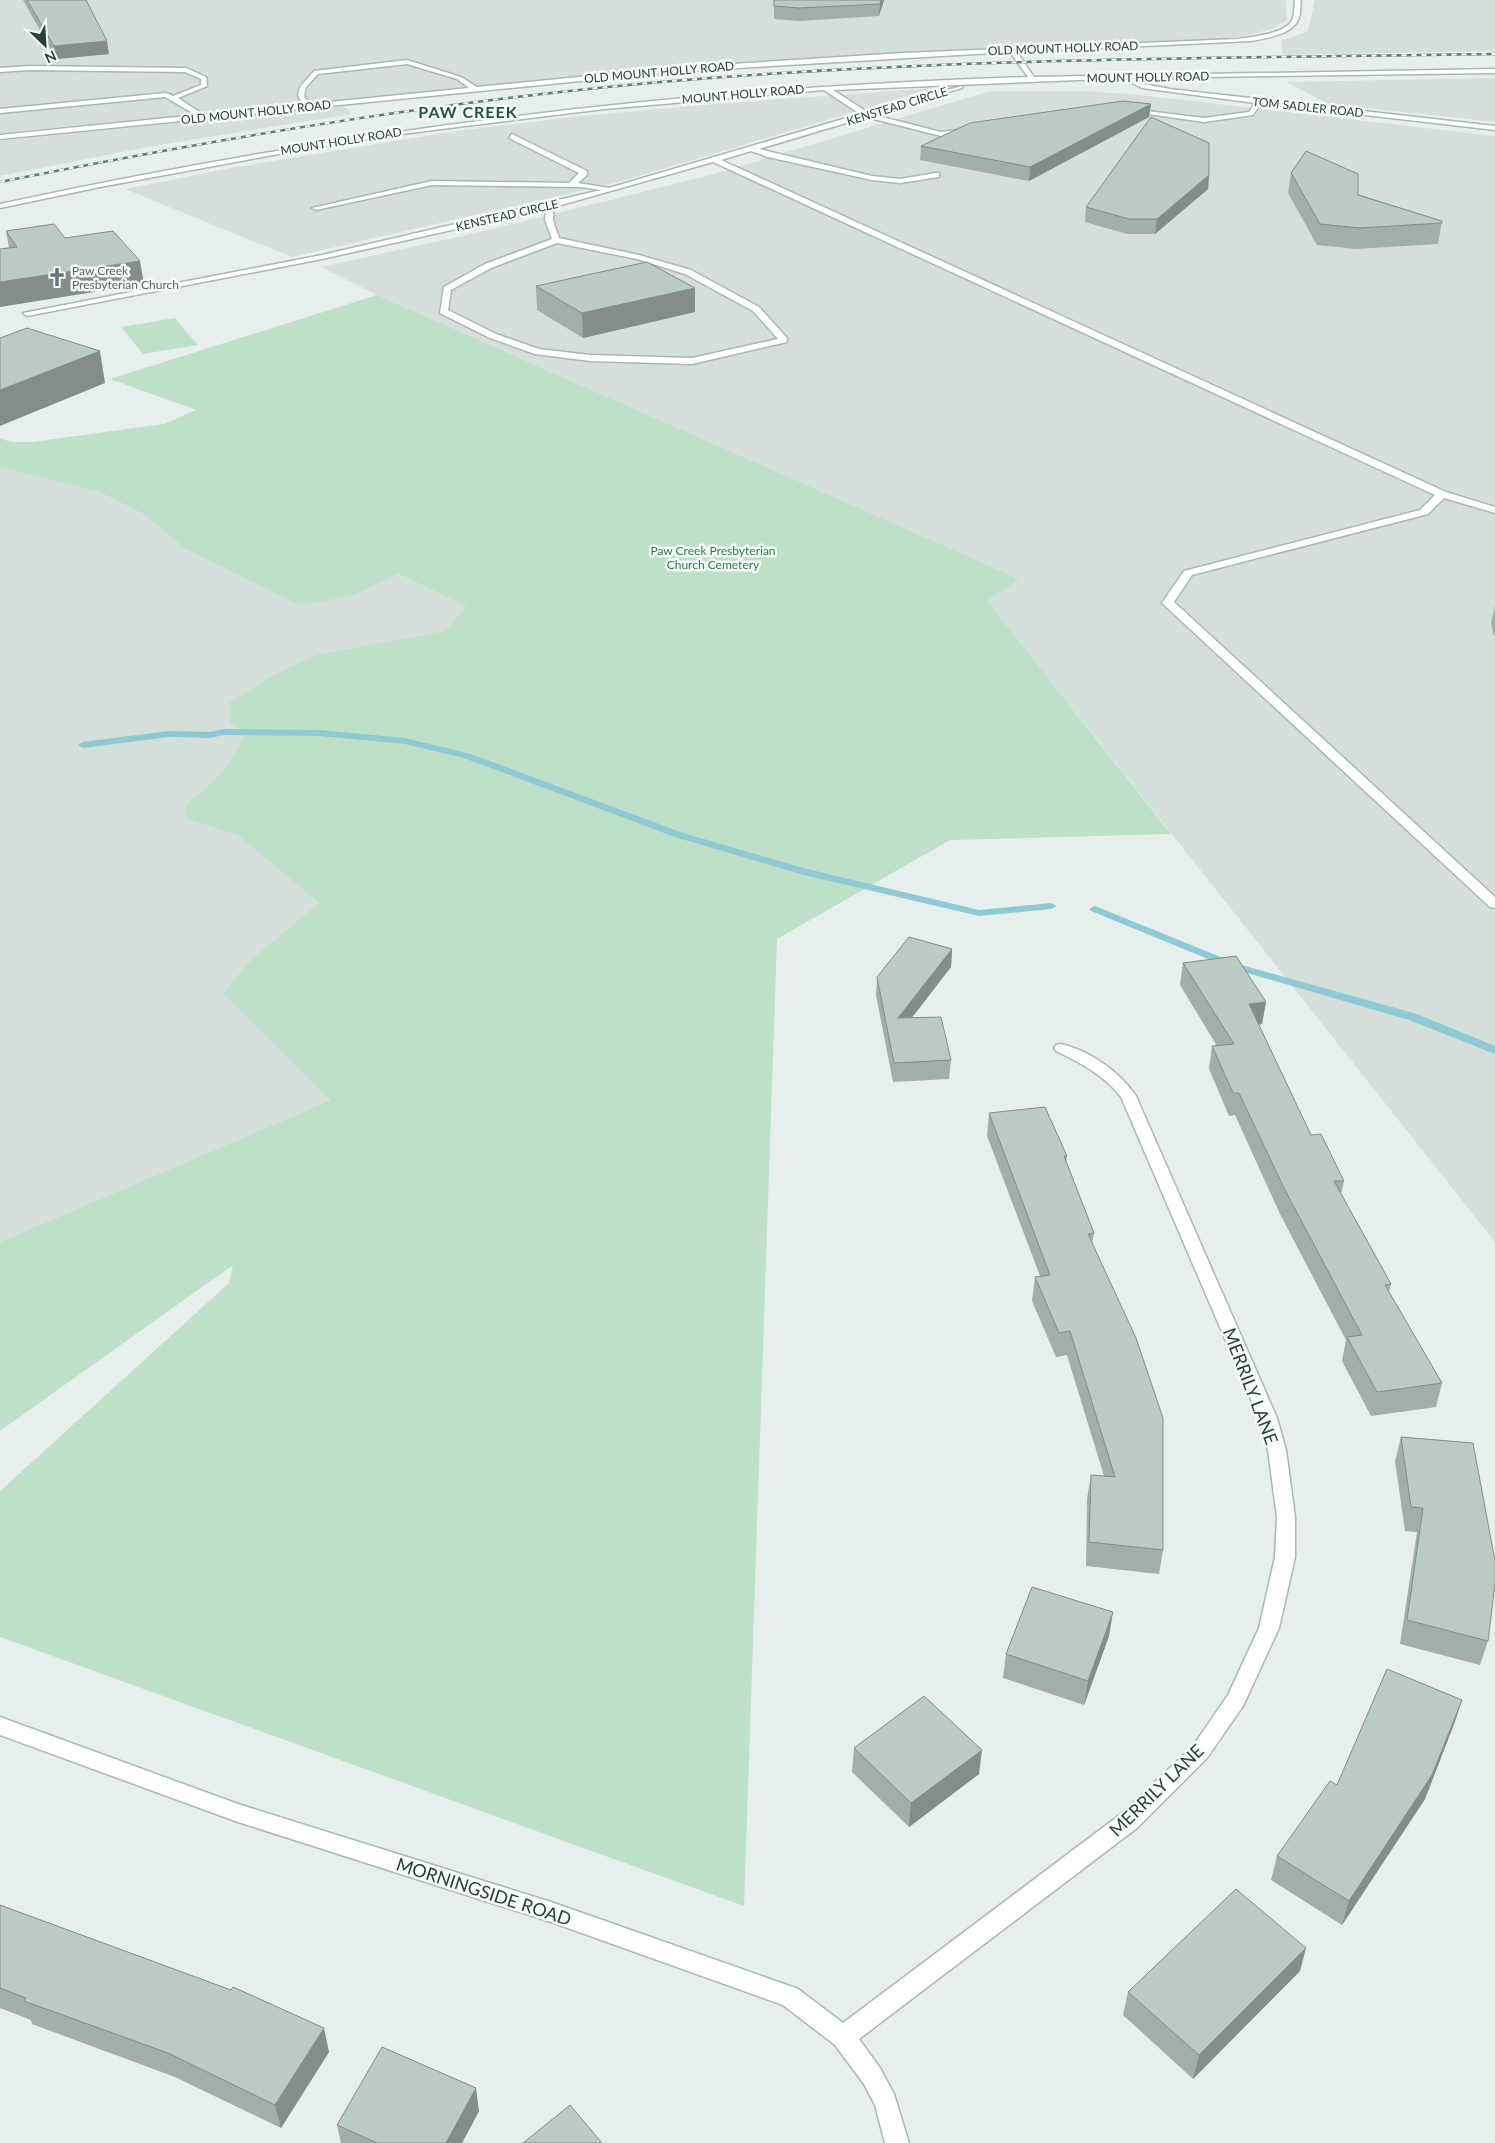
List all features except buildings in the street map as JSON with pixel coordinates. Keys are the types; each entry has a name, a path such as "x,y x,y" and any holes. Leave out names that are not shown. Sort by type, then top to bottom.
{"street":[{"name":"OLD MOUNT HOLLY ROAD","path":"0,138 749,64 1012,50 1215,42 1257,38 1291,26 1295,20 1298,0"},
{"path":"1012,50 1033,80"},
{"path":"310,107 301,96 302,86 316,72 407,62 459,78 476,90"},
{"path":"0,70 29,68 186,70 204,78 204,86 170,96 0,111"},
{"name":"MOUNT HOLLY ROAD","path":"0,206 164,171 404,132 584,109 826,88 978,81 1254,74 1495,71"},
{"path":"1248,101 1245,86 1254,74"},
{"name":"TOM SADLER ROAD","path":"1124,77 1151,88 1248,101 1495,128"},
{"name":"KENSTEAD CIRCLE","path":"27,313 322,258 550,205 614,189 978,81"},
{"path":"826,88 866,115 941,134 971,130"},
{"path":"170,96 203,117"},
{"path":"1122,110 1204,120 1251,114 1259,102"},
{"path":"512,136 584,173 571,185"},
{"path":"752,148 768,155 872,178 900,181 936,175"},
{"path":"714,160 1442,494 1495,510"},
{"path":"316,208 432,183 571,185 614,189"},
{"path":"550,205 549,220 556,240"},
{"path":"556,240 639,257 688,272 756,309 784,340 692,361 590,358 538,352 492,336 443,312 447,289 488,266 556,240"},
{"path":"1442,494 1424,512 1188,573 1168,604 1495,904"},
{"name":"MERRILY LANE","path":"843,2037 1129,1821 1200,1752 1236,1700 1269,1628 1285,1558 1286,1517 1276,1450 1268,1418 1128,1096 1120,1084 1096,1064 1061,1048"},
{"name":"MORNINGSIDE ROAD","path":"0,1726 238,1813 551,1912 790,1997 843,2037 872,2076 886,2102 897,2143"}],"shaded area":[{"path":"0,0 1286,0 1287,20 1271,29 1249,35 1216,39 939,50 705,64 0,133"},
{"path":"1315,0 1495,0 1495,51 1283,55 1281,41 1308,31"},
{"path":"1495,78 1495,122 1328,104 1286,82"},
{"path":"935,88 619,182 292,257 125,189 236,167 456,131 571,117 714,104"},
{"path":"990,91 1082,91 1131,94 1495,136 1495,1242 1076,713 331,1100 0,1242 0,461 322,539 637,685 987,601 1018,579 377,295 321,267 493,229 714,174"},
{"path":"345,106 352,114 148,147 0,176 0,141"}],"green space":[{"name":"Paw Creek Presbyterian Church Cemetery","path":"377,295 1019,579 987,601 1171,834 950,840 777,939 744,1906 0,1637 0,1491 229,1283 233,1265 0,1431 0,1242 331,1100 223,993 251,960 319,903 238,835 186,818 185,805 221,773 235,754 245,732 230,722 229,703 269,678 316,655 446,631 466,606 398,574 352,596 300,605 183,547 144,514 100,492 0,467 0,438 11,442 32,442 164,424 196,410 110,379"},
{"path":"175,318 198,345 143,354 121,327"}],"waterway":[{"path":"83,745 169,734 211,735 223,732 320,733 405,741 467,756 679,835 804,872 979,913 1051,906"},
{"path":"1095,909 1234,966 1413,1017 1495,1050"}],"railway":[{"path":"0,182 176,148 442,106 531,95 710,78 906,66 1102,60 1495,54"}],"place":[{"name":"Paw Creek Presbyterian Church","path":"57,277"}],"district":[{"name":"PAW CREEK","path":"468,111"}]}
